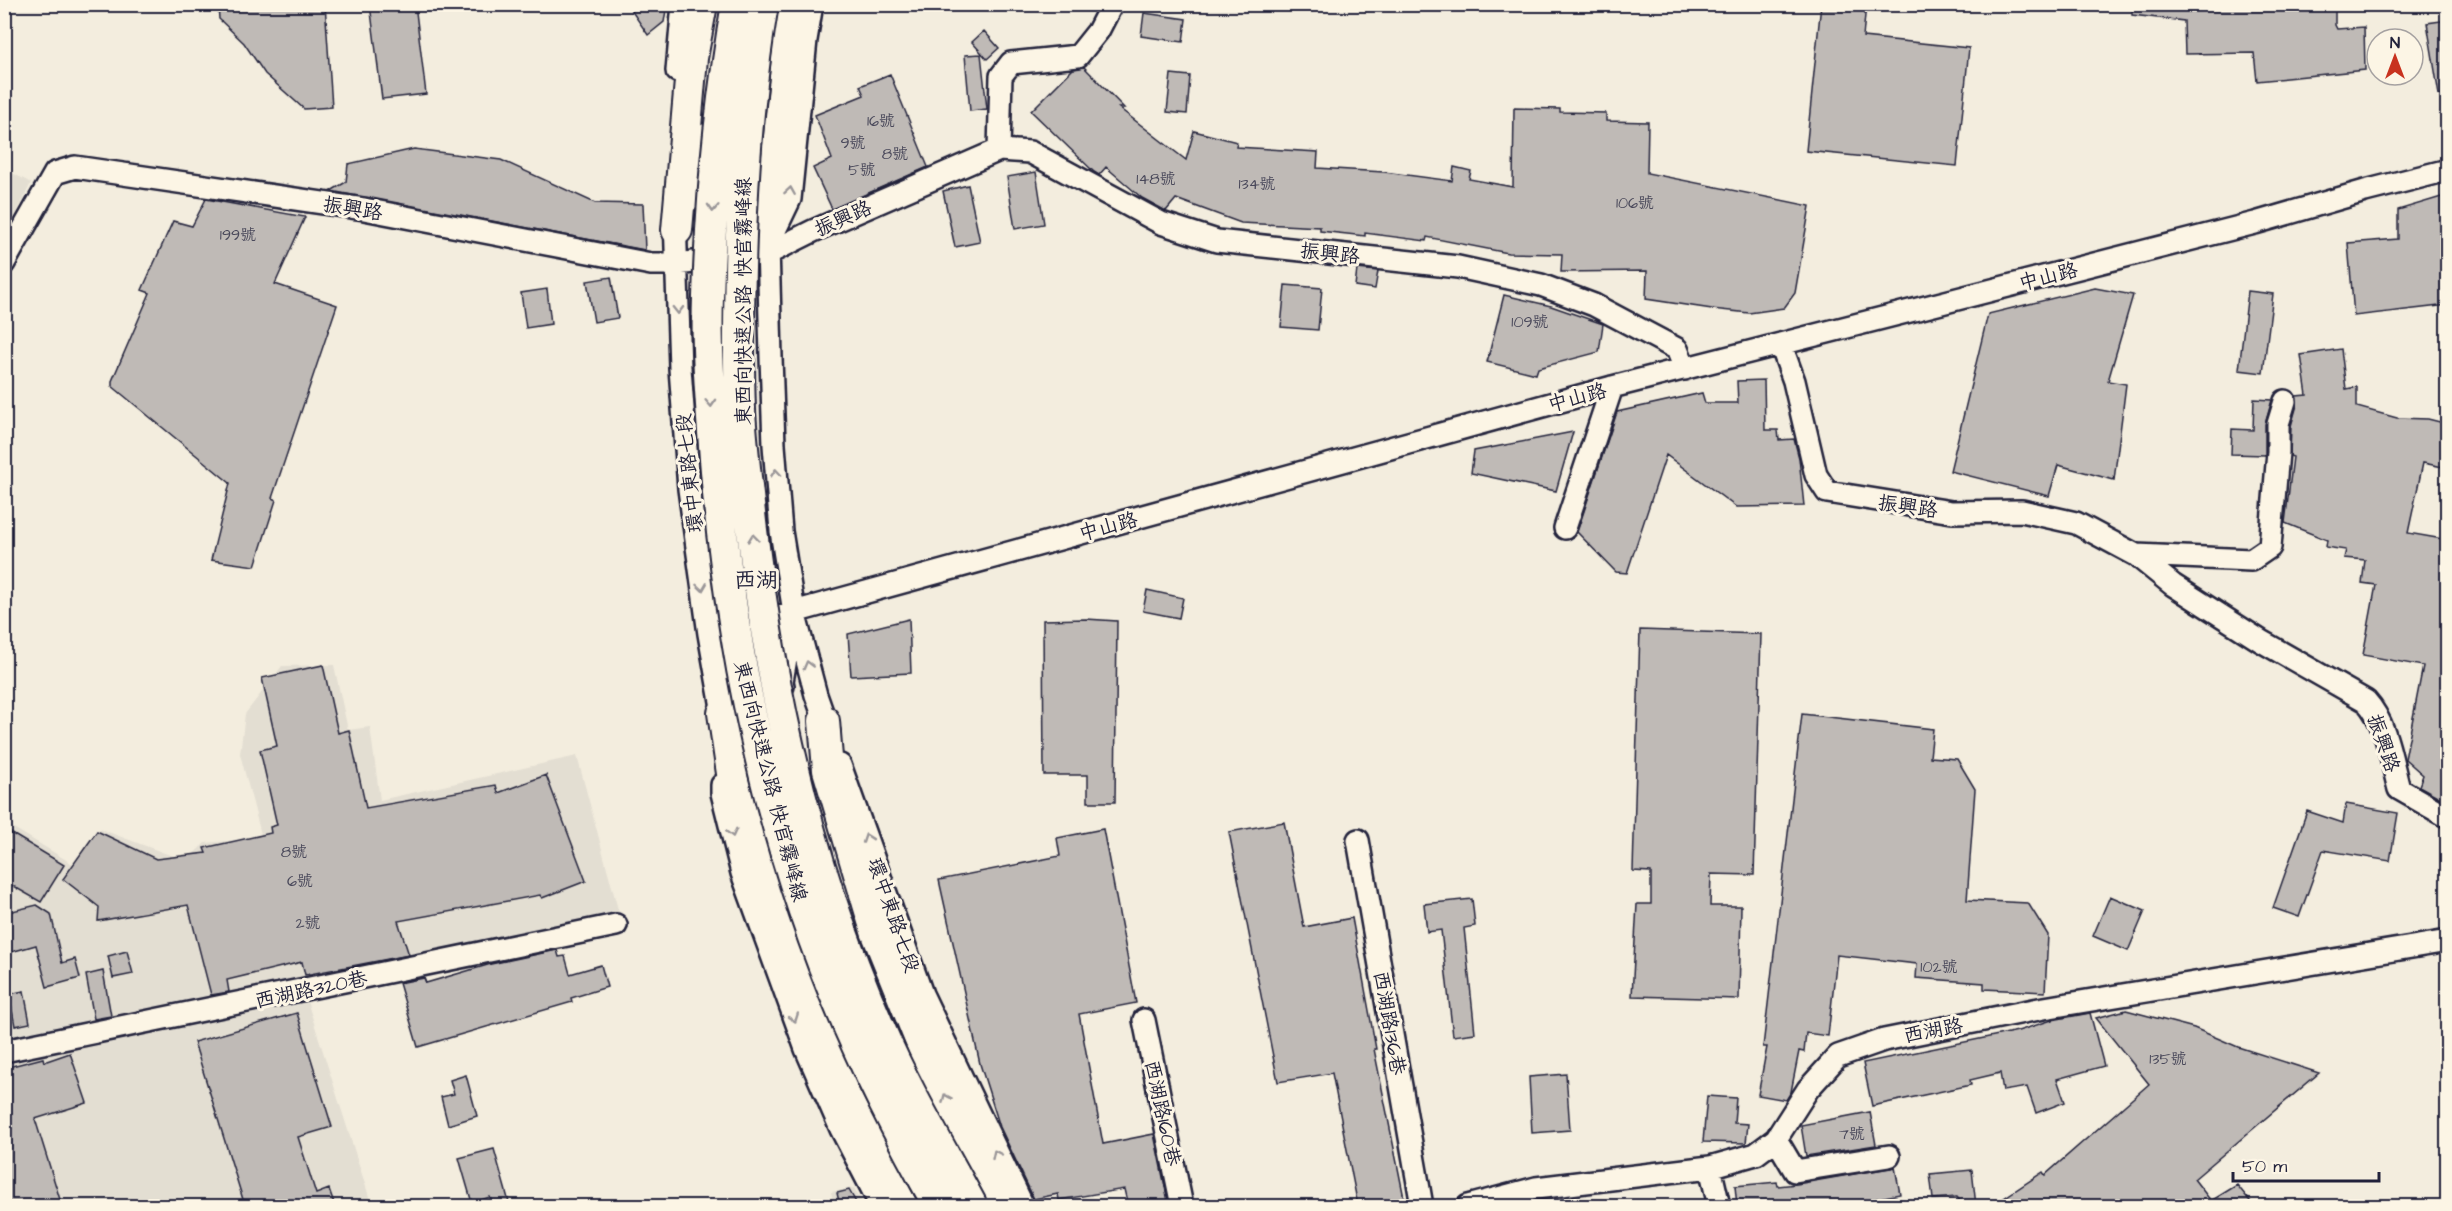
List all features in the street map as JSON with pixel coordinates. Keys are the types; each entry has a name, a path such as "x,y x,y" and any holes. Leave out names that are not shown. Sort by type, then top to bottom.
{"highway":[{"path":"677,230 692,58 702,4"},
{"name":"東西向快速公路 快官霧峰線","path":"737,4 716,156 708,298 711,404 720,515 735,632 754,725 804,912 854,1038 939,1206"},
{"name":"東西向快速公路 快官霧峰線","path":"763,4 753,68 744,161 739,297 740,412 759,589 776,692 794,774 811,835 853,961 880,1030 972,1206"},
{"path":"768,249 786,60 794,4"},
{"path":"723,713 733,780 766,891 813,1020 845,1096 902,1206"},
{"path":"824,721 828,770 876,931 930,1062 966,1141 1000,1206"}],"street":[{"name":"環中東路七段","path":"683,4 667,175 677,230 683,430 689,489 709,634 723,713 722,793 742,873 806,1049 841,1130 881,1206"},
{"name":"環中東路七段","path":"677,230 705,152 726,4"},
{"name":"環中東路七段","path":"768,249 753,224 753,162 761,72 772,4"},
{"name":"環中東路七段","path":"812,4 806,40 790,199 768,249 774,445 781,531 794,612 824,721 921,994 1023,1206"},
{"path":"999,150 1001,76 1011,63 1078,56 1098,32 1112,4"},
{"name":"振興路","path":"4,263 55,173 75,167 364,209 651,264 677,264 768,249 999,150 1030,152 1161,223 1217,241 1458,267 1541,285 1594,305 1677,349 1685,369"},
{"name":"中山路","path":"709,634 1612,387 2255,223 2365,190 2448,170"},
{"name":"振興路","path":"1781,345 1794,381 1816,475 1827,492 1952,512 2022,511 2076,523 2136,555 2173,585 2261,641 2366,701 2375,711 2399,789 2448,817"},
{"path":"1565,528 1612,387"},
{"name":"振興路","path":"2136,555 2251,560 2270,547 2278,452 2278,424 2285,401"},
{"name":"環中東路七段","path":"794,612 782,681 819,833 886,1028 979,1206"},
{"name":"環中東路七段","path":"723,713 756,777 781,879 822,990 928,1206"},
{"name":"西湖路136巷","path":"1358,840 1422,1206"},
{"name":"西湖路320巷","path":"4,1051 616,926"},
{"name":"西湖路","path":"1468,1206 1536,1188 1710,1167 1756,1154 1776,1139 1808,1089 1838,1056 1884,1040 2044,1008 2448,941"},
{"name":"西湖路160巷","path":"1144,1020 1182,1206"},
{"path":"1776,1139 1794,1171 1889,1156"},
{"path":"1710,1167 1719,1206"}],"shaded area":[{"path":"5,169 31,183 5,237"},
{"path":"334,665 348,730 370,727 380,800 577,756 620,917 301,982 372,1206 5,1206 4,822 76,866 100,829 186,861 205,843 262,838 240,754 245,714 282,666"},
{"path":"854,1188 864,1206 834,1206 831,1192"}],"building":[{"path":"218,4 325,4 332,107 304,109 265,74 244,43 219,19"},
{"path":"370,4 415,4 426,94 382,99"},
{"path":"627,4 667,4 664,22 648,35"},
{"path":"1821,4 1866,4 1863,37 1969,48 1957,166 1806,151"},
{"path":"2132,4 2335,4 2337,29 2364,27 2365,70 2257,81 2254,53 2185,54 2184,21 2132,15"},
{"path":"1144,13 1186,19 1183,42 1141,36"},
{"path":"2448,20 2448,95 2439,95 2427,23"},
{"path":"984,31 999,48 987,59 972,42"},
{"path":"981,54 987,109 970,111 965,55"},
{"path":"1084,67 1124,108 1119,108 1186,160 1194,131 1237,142 1236,147 1318,152 1317,168 1384,172 1452,181 1454,167 1471,171 1469,179 1513,187 1514,108 1606,113 1606,121 1648,122 1647,173 1810,206 1795,293 1784,308 1749,313 1712,309 1646,299 1647,271 1561,272 1562,254 1508,253 1427,237 1426,241 1365,233 1365,236 1320,231 1320,227 1241,223 1176,199 1166,211 1142,198 1106,167 1099,175 1094,172 1031,111 1073,69"},
{"path":"890,74 928,167 832,209 813,168 832,159 815,115 864,95 860,86"},
{"path":"1171,74 1190,76 1187,114 1167,112"},
{"path":"414,149 501,160 595,203 643,204 645,250 331,191 346,182 348,164"},
{"path":"1036,172 1044,224 1015,229 1007,177"},
{"path":"968,185 980,242 955,247 943,191"},
{"path":"2448,195 2448,305 2354,316 2348,243 2398,239 2398,210"},
{"path":"206,199 305,217 275,284 337,305 272,498 276,500 255,566 211,560 230,483 112,386 112,381 150,293 142,290 173,221 192,226"},
{"path":"1357,269 1378,271 1375,289 1355,286"},
{"path":"611,277 618,318 594,322 587,281"},
{"path":"1285,285 1322,288 1318,330 1281,327"},
{"path":"2095,288 2133,295 2108,381 2126,384 2114,480 2058,465 2049,496 1950,471 1988,314"},
{"path":"547,289 551,324 526,328 521,293"},
{"path":"2248,291 2273,294 2263,373 2239,370"},
{"path":"1504,295 1551,306 1603,324 1599,352 1538,368 1536,374 1487,362"},
{"path":"2341,349 2346,389 2357,387 2357,407 2397,418 2428,419 2448,424 2448,468 2423,463 2408,533 2448,540 2448,802 2419,786 2423,775 2405,759 2423,666 2363,655 2376,585 2362,583 2365,560 2344,558 2346,550 2326,547 2327,540 2285,523 2293,457 2290,456 2291,426 2297,405 2296,396 2307,395 2301,355"},
{"path":"1764,380 1765,430 1778,430 1779,440 1794,439 1799,458 1804,506 1736,507 1666,455 1627,573 1616,572 1577,532 1617,412 1702,393 1705,403 1738,403 1737,381"},
{"path":"2254,399 2272,400 2265,424 2265,455 2231,454 2232,429 2253,430"},
{"path":"1573,432 1556,491 1471,473 1474,451"},
{"path":"1147,590 1183,598 1179,618 1143,611"},
{"path":"909,619 911,673 851,676 848,634"},
{"path":"1043,620 1117,621 1115,802 1088,802 1088,775 1044,775"},
{"path":"1640,630 1761,634 1754,875 1711,874 1710,906 1741,906 1739,999 1632,996 1637,904 1651,904 1651,872 1633,871"},
{"path":"323,665 338,733 349,730 366,808 496,785 498,793 546,775 586,881 542,898 540,895 398,921 409,955 305,975 302,962 227,980 229,992 211,995 188,905 98,921 99,907 63,879 97,831 156,859 206,853 204,848 271,833 270,827 277,825 260,750 277,746 262,678"},
{"path":"1802,714 1933,729 1930,757 1957,759 1975,789 1967,900 2028,903 2048,935 2045,992 1984,989 1984,983 1916,978 1917,964 1837,955 1828,1036 1806,1033 1804,1052 1799,1051 1791,1092 1786,1100 1758,1095 1767,1047 1763,1047"},
{"path":"2346,804 2398,813 2390,861 2323,850 2299,917 2273,908 2307,811 2343,823"},
{"path":"1284,822 1304,927 1352,918 1376,1049 1374,1049 1404,1198 1358,1206 1332,1073 1278,1082 1229,832"},
{"path":"4,829 64,865 41,902 4,881"},
{"path":"1103,829 1136,1003 1079,1014 1103,1144 1154,1134 1169,1206 1128,1206 1124,1189 1059,1200 1058,1194 1034,1199 1000,1127 980,1064 939,880 1060,856 1057,838"},
{"path":"2110,896 2145,911 2128,951 2093,936"},
{"path":"1472,899 1475,926 1464,928 1475,1033 1453,1036 1441,930 1427,932 1424,904"},
{"path":"37,905 51,914 62,963 75,959 80,978 47,987 36,945 4,954 4,913"},
{"path":"557,950 559,957 565,956 570,974 601,965 607,987 571,998 572,1002 418,1047 399,983 424,978 426,983 491,964"},
{"path":"127,951 133,974 113,978 108,956"},
{"path":"103,971 111,1016 94,1019 86,975"},
{"path":"24,991 30,1023 15,1026 9,994"},
{"path":"2126,1010 2194,1028 2238,1047 2319,1073 2194,1179 2211,1201 2237,1185 2254,1206 1992,1206 2043,1172 2045,1175 2149,1084 2096,1018"},
{"path":"297,1013 332,1127 298,1137 316,1194 329,1189 335,1206 245,1206 194,1042"},
{"path":"2090,1013 2104,1066 2057,1079 2065,1102 2036,1113 2027,1087 2003,1091 2000,1073 1970,1080 1971,1085 1872,1106 1863,1063 2018,1031 2052,1020"},
{"path":"70,1053 87,1103 35,1119 62,1206 4,1206 4,1068 43,1058 44,1062"},
{"path":"1566,1074 1570,1130 1532,1133 1529,1077"},
{"path":"466,1075 477,1116 448,1125 441,1097 454,1094 450,1080"},
{"path":"1707,1096 1736,1098 1734,1123 1748,1124 1746,1143 1703,1142"},
{"path":"1870,1112 1876,1145 1806,1156 1801,1125"},
{"path":"494,1149 510,1206 493,1206 490,1197 472,1203 459,1158"},
{"path":"1895,1167 1900,1194 1838,1206 1737,1206 1735,1186 1777,1182 1778,1186 1797,1184"},
{"path":"1972,1170 1976,1206 1964,1206 1957,1197 1933,1199 1930,1174"},
{"path":"849,1190 858,1206 840,1206 837,1193"}],"district":[{"name":"西湖","path":"756,579"}]}
